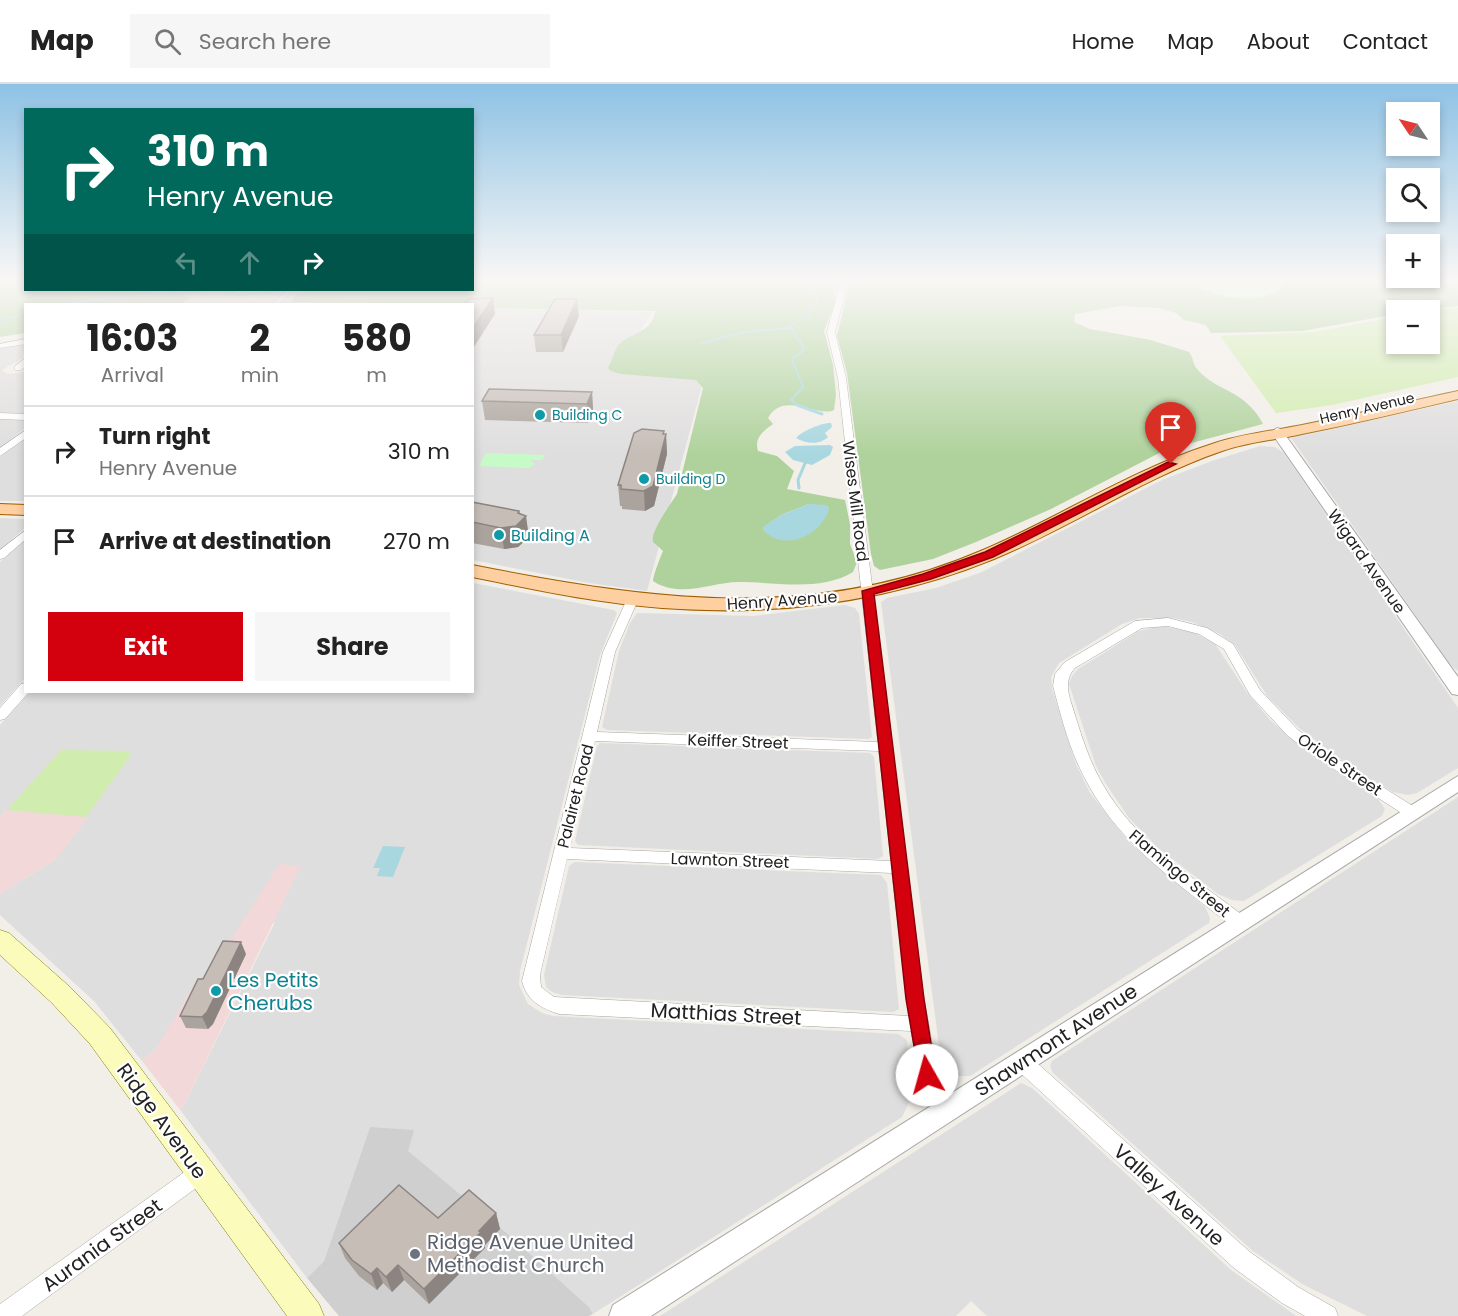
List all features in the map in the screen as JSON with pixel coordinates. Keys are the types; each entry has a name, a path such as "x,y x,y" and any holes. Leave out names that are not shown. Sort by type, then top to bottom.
{"main road":[{"name":"Henry Avenue","path":"1277,432 1291,425 1458,387"},
{"name":"Henry Avenue","path":"474,571 582,593 632,600 740,604 800,600 868,591 927,577 970,562 1171,464 1220,447 1277,432 1301,430 1458,395"},
{"path":"0,509 24,510"},
{"name":"Ridge Avenue","path":"1,942 61,995 95,1029 307,1316"}],"street":[{"name":"Wises Mill Road","path":"833,339 842,378 899,867 927,1075 931,1088 945,1111"},
{"path":"0,346 24,341"},
{"path":"18,368 24,364"},
{"path":"0,417 24,417"},
{"name":"Wigard Avenue","path":"1277,432 1457,686"},
{"path":"0,453 24,435"},
{"path":"0,556 24,534"},
{"name":"Palairet Road","path":"536,994 531,975 609,652 632,600"},
{"name":"Flamingo Street","path":"1203,631 1168,622 1138,624 1070,665 1062,674 1060,686 1086,767 1110,808 1151,853 1239,922"},
{"name":"Oriole Street","path":"1203,631 1229,648 1255,692 1293,733 1325,757 1412,812"},
{"path":"0,716 24,689"},
{"name":"Keiffer Street","path":"590,736 885,747"},
{"name":"Shawmont Avenue","path":"624,1316 1458,783"},
{"name":"Lawnton Street","path":"561,853 899,867"},
{"name":"Matthias Street","path":"536,994 549,1004 559,1006 920,1024"},
{"name":"Valley Avenue","path":"1022,1062 1242,1260 1290,1295 1327,1316"},
{"name":"Aurania Street","path":"3,1316 200,1173"}],"shaded area":[{"path":"474,339 634,339 621,359 708,363 647,591 589,583 474,560"},
{"path":"24,344 23,358 2,370 8,374 24,372 24,415 0,414 0,348"},
{"path":"1458,401 1458,671 1450,664 1291,438"},
{"path":"0,419 24,420 24,429 0,448"},
{"path":"24,438 24,501 0,501 0,457"},
{"path":"1260,446 1275,447 1284,453 1458,708 1458,768 1417,793 1408,795 1393,792 1347,764 1299,728 1268,697 1235,645 1220,634 1192,622 1173,618 1140,618 1122,624 1059,663 1051,677 1052,689 1076,764 1090,793 1128,841 1205,907 1210,918 1209,923 970,1076 954,1076 945,1070 941,1061 881,602 887,598 936,588 982,572 1162,480"},
{"path":"0,518 24,519 24,529 0,550"},
{"path":"24,540 24,679 0,706 0,562"},
{"path":"474,583 614,610 617,613 600,655 520,971 519,985 528,1004 542,1013 553,1016 898,1034 907,1040 912,1096 902,1117 593,1314 589,1307 509,1235 407,1151 370,1127 324,1261 307,1278 181,1111 275,922 215,965 156,1049 142,1061 94,1001 0,915 0,894 56,859 6,810 0,817 0,725 29,693 474,693"},
{"path":"845,605 855,608 859,614 872,737 869,739 607,730 602,727 619,651 630,623 637,613 753,616"},
{"path":"1161,626 1193,632 1215,644 1246,691 1270,720 1317,759 1378,799 1385,809 1382,816 1244,901 1232,900 1218,894 1158,848 1129,818 1096,766 1069,684 1078,669 1139,631"},
{"path":"600,743 870,753 874,757 883,856 878,859 578,845 575,841 597,746"},
{"path":"1458,797 1458,1316 1367,1316 1304,1285 1253,1251 1053,1073 1050,1066 1052,1061"},
{"path":"6,810 89,817 56,859 0,894 0,817"},
{"path":"575,862 881,875 887,883 899,1009 893,1012 562,995 552,992 546,987 544,975 569,866"},
{"path":"279,864 301,866 181,1111 142,1061 156,1049 188,994 194,991 215,965"},
{"path":"1021,1083 1032,1088 1231,1270 1296,1316 987,1316 971,1301 956,1316 660,1316"},
{"path":"370,1127 414,1130 408,1151 509,1235 589,1307 593,1314 589,1316 339,1316 307,1278 324,1261"}],"green space":[{"path":"624,339 826,339 833,365 836,395 834,410 819,411 791,405 782,406 774,410 768,418 773,424 760,435 757,446 758,451 777,456 794,471 787,489 845,500 850,524 850,544 857,562 853,572 840,578 812,584 739,582 674,589 653,581 663,551 653,542 654,532 677,494 703,388 696,380 621,374 611,371 608,368 620,343","holes":["809,504 829,507 764,527 781,515"]},
{"path":"838,339 1151,340 1189,352 1196,367 1205,377 1248,404 1263,424 1165,450 1051,509 933,559 880,570 874,566 847,373"},
{"path":"1223,339 1386,339 1386,354 1440,354 1440,339 1458,339 1458,377 1332,405 1276,413"},
{"path":"486,453 545,455 542,460 530,460 535,464 529,468 479,466"},
{"path":"61,750 129,751 128,754 132,754 86,817 7,810"}],"water":[{"path":"831,423 832,427 825,433 828,437 825,440 804,442 796,438 812,428"},
{"path":"830,445 833,447 830,455 812,465 793,460 785,452 795,446"},
{"path":"809,504 825,505 829,509 825,518 810,533 801,538 781,540 763,530 763,527 781,515"},
{"path":"383,846 405,847 393,877 377,876 380,868 373,868"}],"building":[{"path":"489,389 592,392 587,404 482,401"},
{"path":"642,429 664,431 663,434 666,434 653,486 644,491 621,489 621,485 618,485 634,433"},
{"path":"474,502 519,511 518,513 526,516 516,526 501,528 474,522"},
{"path":"223,941 241,942 207,1012 202,1017 180,1016 198,979 203,979"},
{"name":"Ridge Avenue United Methodist Church","path":"399,1185 438,1218 469,1190 496,1213 479,1231 481,1232 424,1289 398,1265 386,1277 377,1268 371,1274 352,1260 339,1243"}],"waterway":[{"path":"702,343 716,339"},
{"path":"798,339 803,351 792,359 803,387 791,400 798,405"},
{"path":"798,405 822,414"},
{"path":"799,488 798,480 806,461"}],"place":[{"name":"Building C","path":"540,415"},
{"name":"Building D","path":"644,479"},
{"name":"Building A","path":"499,535"},
{"name":"Les Petits Cherubs","path":"216,991"},
{"name":"Ridge Avenue United Methodist Church","path":"415,1254"}],"route":[{"path":"927,1075 915,999 868,591 927,577 989,555 1171,464"}]}
